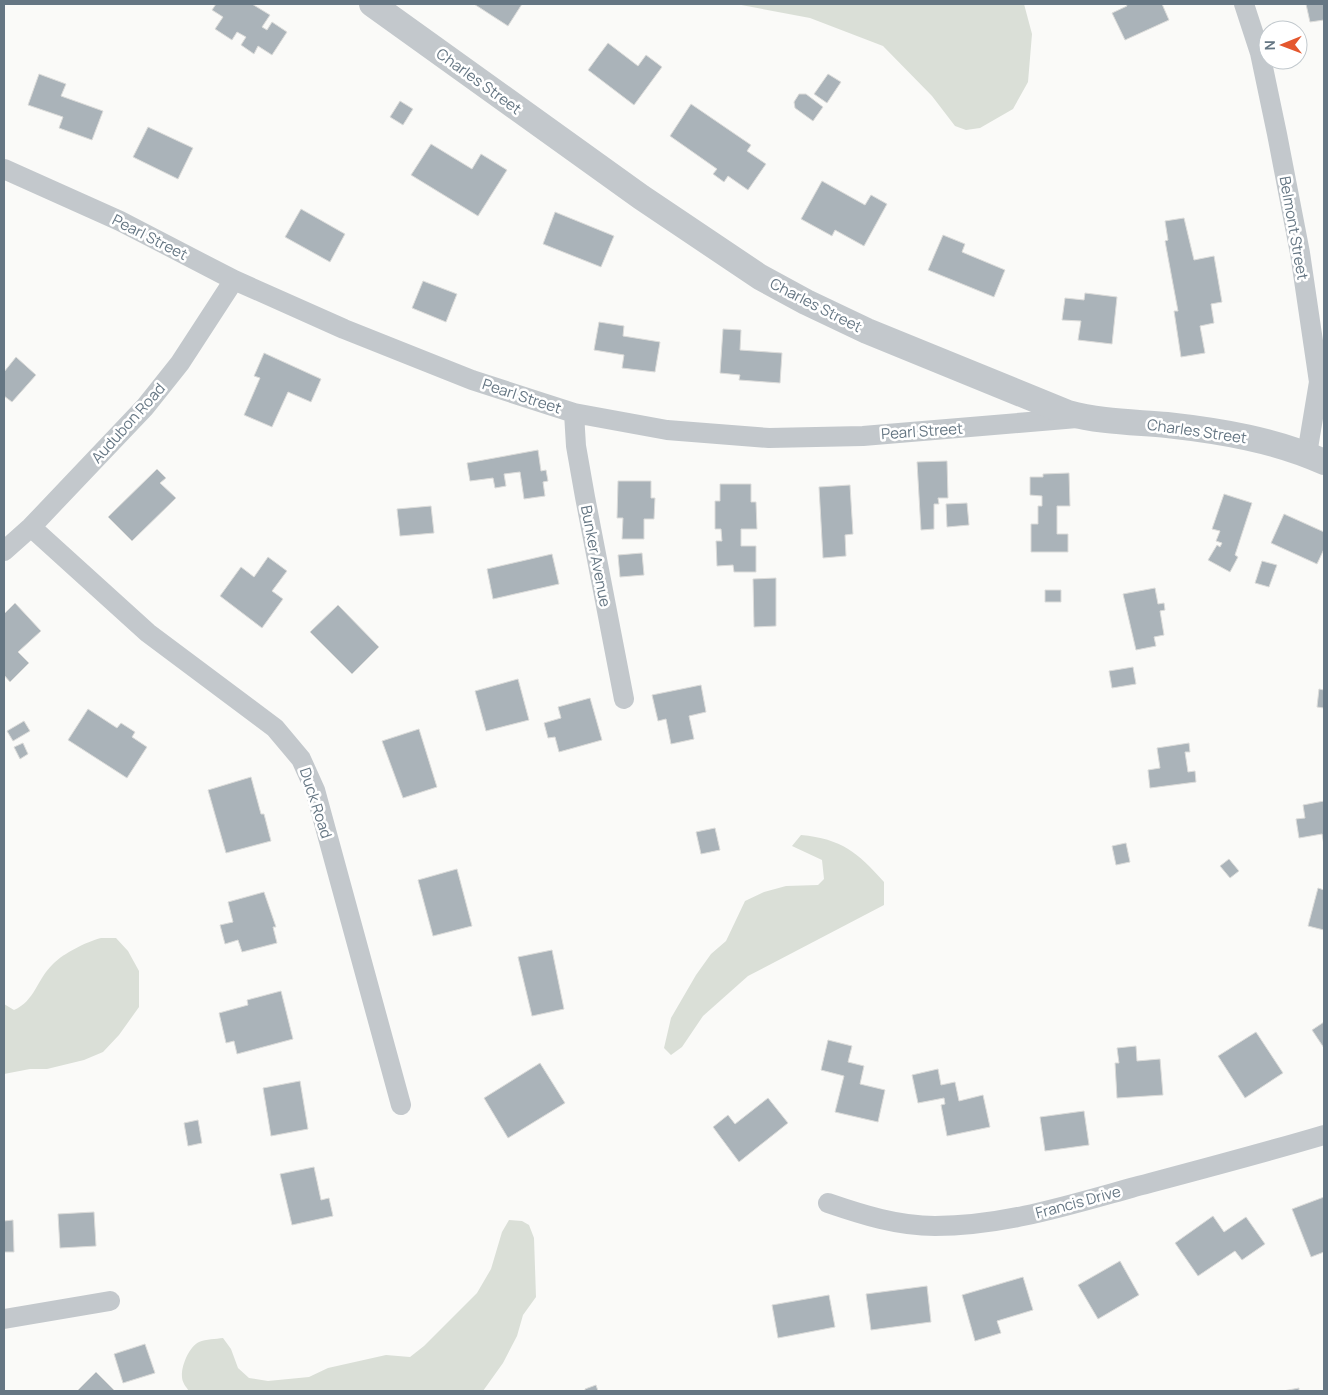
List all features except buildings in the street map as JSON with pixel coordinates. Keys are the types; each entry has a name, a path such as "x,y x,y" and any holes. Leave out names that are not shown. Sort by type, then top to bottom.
{"street":[{"name":"Charles Street","path":"372,4 641,197 760,277 814,306 867,331 1052,408 1084,417 1244,436 1319,453"},
{"name":"Belmont Street","path":"1244,4 1260,53 1278,134 1300,253 1319,382 1319,453"},
{"name":"Pearl Street","path":"4,169 120,221 234,280 344,330 428,364 574,413 667,430 769,438 863,436 1084,417"},
{"name":"Audubon Road","path":"4,551 31,527 145,407 180,363 234,280"},
{"name":"Bunker Avenue","path":"574,413 576,446 624,699"},
{"name":"Duck Road","path":"31,527 148,633 275,728 301,758 315,790 400,1105"},
{"name":"Francis Drive","path":"828,1203 863,1215 914,1224 933,1226 987,1223 1039,1213 1324,1135"},
{"path":"4,1319 110,1301"}],"shaded area":[{"path":"736,4 1024,4 1032,34 1028,82 1013,109 980,128 966,130 955,126 932,96 883,46 810,18"},
{"path":"801,835 827,840 857,855 884,882 884,905 748,976 703,1016 682,1047 671,1055 664,1048 671,1018 696,975 711,954 726,941 745,901 764,892 786,886 818,885 824,879 822,860 792,846"},
{"path":"101,938 116,938 128,951 139,971 139,1007 119,1035 103,1052 84,1060 47,1069 30,1069 4,1074 4,1004 14,1010 21,1006 27,1001 43,976 58,960 76,948"},
{"path":"509,1220 522,1221 529,1225 534,1238 536,1297 523,1315 517,1336 503,1363 483,1391 189,1391 183,1383 183,1368 189,1352 195,1344 211,1339 223,1338 231,1349 238,1368 249,1378 268,1381 309,1377 328,1368 386,1355 410,1357 424,1346 477,1293 491,1269 502,1232"}]}
